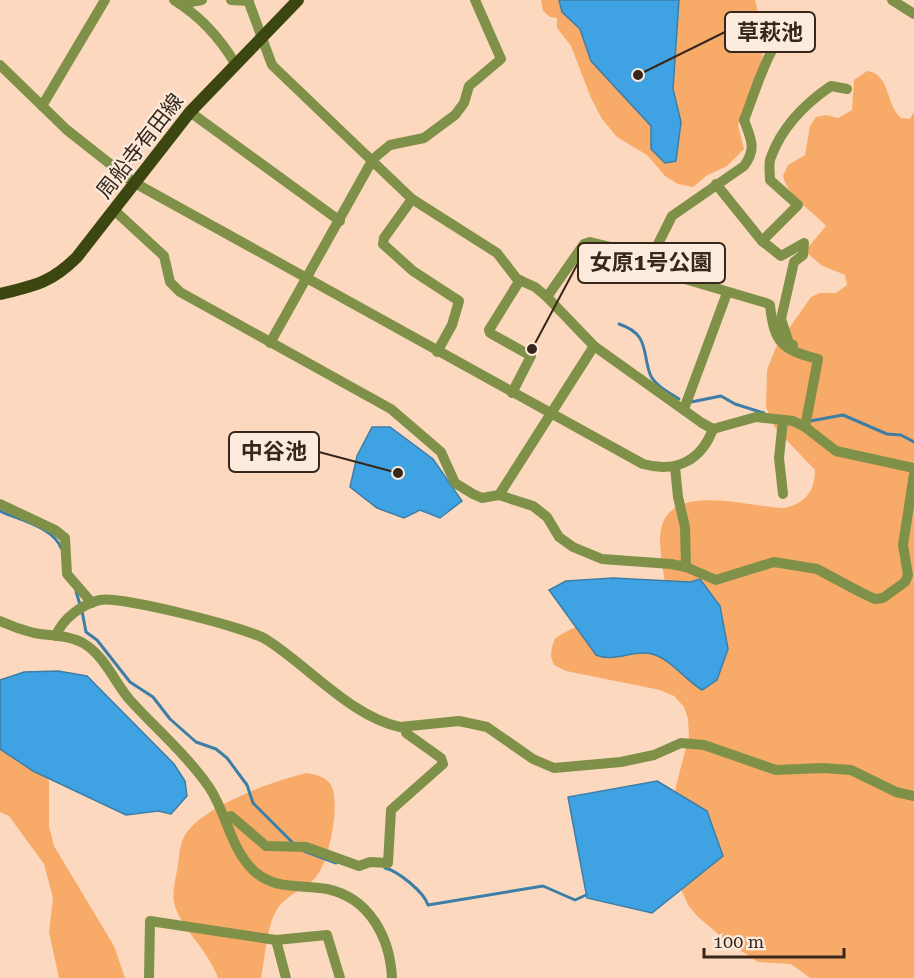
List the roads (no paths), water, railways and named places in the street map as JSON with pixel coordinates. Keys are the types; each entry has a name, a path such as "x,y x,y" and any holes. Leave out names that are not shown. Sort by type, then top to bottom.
{"main road":[{"name":"周船寺有田線","path":"0,294 44,283 60,274 77,257 133,182 190,112 298,0"}],"street":[{"path":"42,106 105,0"},
{"path":"177,2 202,0"},
{"path":"231,0 249,1 261,40 272,65 373,159 412,199 498,253 520,280 547,297 594,346 713,429"},
{"path":"270,343 373,159 390,146 424,138 456,115 464,102 469,86 501,59 475,0"},
{"path":"892,0 914,14"},
{"path":"177,2 196,14 216,34 235,63"},
{"path":"644,264 657,246 672,216 744,166 750,158 754,146 744,120 778,38 787,31 798,28 811,31"},
{"path":"0,65 42,106 133,182 643,464 675,466 698,456 707,445 713,429"},
{"path":"762,241 798,205 770,180 770,158 798,112 809,100 831,86 846,89"},
{"path":"190,112 340,221"},
{"path":"716,184 762,241 781,256 804,243 803,255 794,262 781,319 789,343 818,355 805,427"},
{"path":"412,199 384,238 383,244 413,271 459,301 452,325 437,352"},
{"path":"114,210 164,256 173,287 392,409 441,452 455,483 472,495 483,498 499,495 533,506 547,517 559,537 573,547 602,559 632,560 686,567 716,580 774,562 817,569 875,599 883,598 905,582 908,575 903,545 914,474"},
{"path":"547,297 584,244 590,242 623,250 651,269 770,305 772,326 784,347 792,352 818,359"},
{"path":"512,393 531,356 490,333 489,330 520,280"},
{"path":"684,409 727,293"},
{"path":"499,495 594,346"},
{"path":"713,429 756,417 783,420 805,427 836,451 914,468"},
{"path":"783,420 779,458 783,494"},
{"path":"675,466 678,497 685,527 686,567"},
{"path":"0,504 55,530 65,538 67,574 90,604"},
{"path":"56,636 59,628 77,611 99,600 135,601 266,638 367,713 392,726 405,727 459,721 487,727 533,759 554,768 632,760 654,755 681,743 704,745 776,770 823,768 852,770 896,792 914,796"},
{"path":"0,621 17,628 82,642 93,650 129,699 209,787 238,852 263,878 287,887 327,889 363,908 377,924 386,941 392,978"},
{"path":"225,819 231,816 266,846 306,847 358,866 370,862 388,863 389,817 392,810 442,764 441,758 406,733 405,727"},
{"path":"153,977 150,921 276,940 327,935 340,978"},
{"path":"276,940 286,978"}],"water":[{"path":"559,0 679,0 673,89 681,122 676,161 665,163 651,149 651,126 591,61 580,29 562,12"},
{"path":"372,427 390,427 433,459 462,501 440,518 420,510 404,518 377,508 350,487 357,456"},
{"path":"613,578 690,582 700,579 720,606 728,649 717,680 702,690 672,665 652,654 638,653 610,658 596,655 549,590 566,581"},
{"path":"58,671 87,676 174,764 185,781 187,796 171,814 158,811 126,815 33,771 0,749 0,680 24,672"},
{"path":"657,781 707,811 723,856 652,913 587,898 568,797"}],"waterway":[{"path":"619,324 629,328 640,338 650,374 655,382 679,399"},
{"path":"691,402 721,396 735,404 764,413"},
{"path":"810,421 843,415 887,434 901,435 914,442"},
{"path":"0,511 43,529 57,541 61,548"},
{"path":"76,591 80,605"},
{"path":"82,611 86,632 97,640 130,682 153,697 170,719 196,742 216,749 227,758 247,785 253,803 294,844"},
{"path":"304,851 336,863"},
{"path":"385,868 397,873 410,883 428,905 543,886 575,900 586,895"}],"place":[{"name":"草萩池","path":"638,75"},
{"name":"女原1号公園","path":"532,349"},
{"name":"中谷池","path":"398,473"}]}
